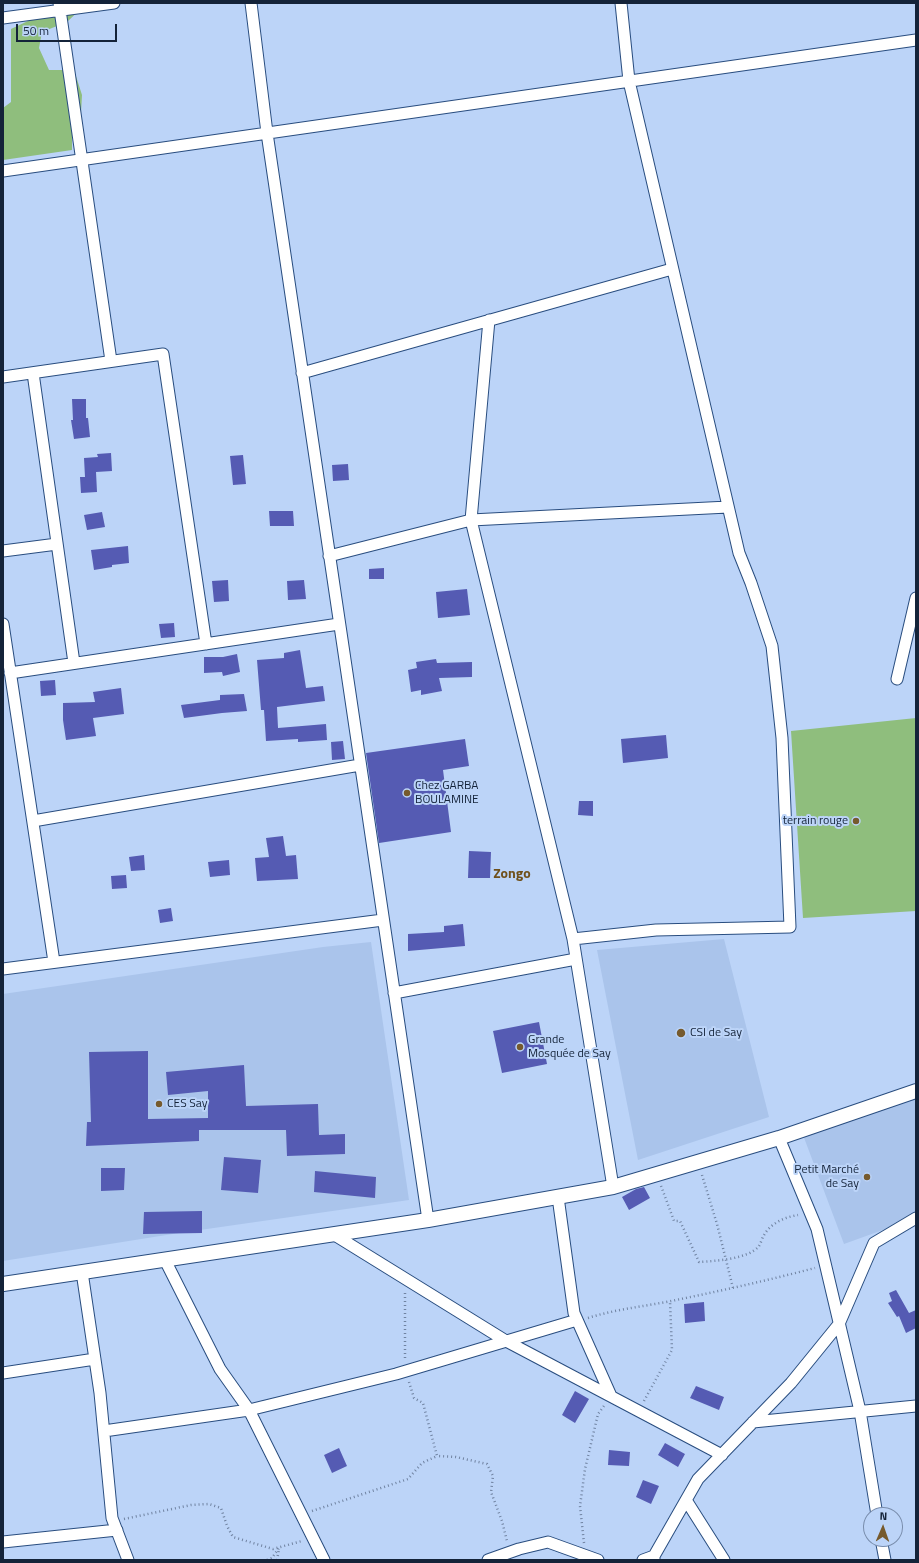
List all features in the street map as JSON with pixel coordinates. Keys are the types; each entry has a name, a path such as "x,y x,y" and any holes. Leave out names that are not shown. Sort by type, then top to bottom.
{"street":[{"path":"3,18 59,7 114,3"},
{"path":"251,3 267,133 428,1220"},
{"path":"573,939 656,930 790,927 782,738 772,646 751,583 739,553 672,269 629,81 621,3"},
{"path":"59,7 111,361"},
{"path":"3,171 916,40"},
{"path":"302,372 672,269"},
{"path":"489,320 471,520 573,939 613,1187"},
{"path":"3,377 163,354 206,644"},
{"path":"33,373 74,663"},
{"path":"330,556 471,520 728,507"},
{"path":"3,551 57,544"},
{"path":"897,679 916,598"},
{"path":"3,624 54,962"},
{"path":"10,673 339,624"},
{"path":"33,821 360,766"},
{"path":"3,969 383,920"},
{"path":"394,992 576,959"},
{"path":"3,1284 428,1220 613,1187 779,1138 916,1091"},
{"path":"779,1138 818,1229 825,1265 860,1411 877,1507"},
{"path":"558,1196 574,1313 611,1396"},
{"path":"643,1560 654,1558 698,1479 791,1383 839,1324 874,1243 916,1218"},
{"path":"333,1234 506,1341 722,1455"},
{"path":"164,1260 220,1369 249,1410 324,1560"},
{"path":"82,1272 104,1431 112,1518 128,1560"},
{"path":"104,1431 249,1410 406,1371 578,1320"},
{"path":"3,1373 95,1359"},
{"path":"753,1422 916,1406"},
{"path":"686,1500 724,1560"},
{"path":"3,1542 115,1525"},
{"path":"488,1560 510,1552 548,1542 598,1560"},
{"path":"883,1547 885,1560"}],"path":[{"path":"698,1162 717,1224 733,1288"},
{"path":"656,1174 674,1221 680,1221 700,1262 726,1260 745,1255 758,1247 764,1234 776,1223 788,1216 810,1213"},
{"path":"578,1320 611,1311 733,1288 825,1265"},
{"path":"404,1278 406,1371 414,1398 423,1403 437,1456"},
{"path":"639,1411 672,1350 670,1301"},
{"path":"585,1555 580,1506 585,1469 598,1414 611,1396"},
{"path":"301,1514 408,1479 422,1463 437,1456 456,1457 487,1464 493,1476 491,1492 502,1521 510,1552"},
{"path":"115,1525 184,1506 209,1504 221,1508 227,1526 233,1536 273,1549 314,1539"},
{"path":"267,1560 272,1558 279,1547"},
{"path":"277,1560 279,1547"}],"shaded area":[{"name":"CSI de Say","path":"724,939 769,1117 638,1160 597,950"},
{"path":"371,942 409,1200 179,1233 3,1261 3,994 323,947"},
{"name":"Petit Marché de Say","path":"916,1097 916,1218 844,1244 803,1135"}],"green space":[{"path":"55,3 87,3 67,22 42,32 39,48 49,70 74,70 82,95 81,113 72,135 72,150 3,160 3,108 11,102 11,29 45,13"},
{"name":"terrain rouge","path":"916,718 916,911 803,918 791,731"}],"building":[{"path":"72,399 86,399 86,418 88,418 90,437 74,439 71,420 73,420"},
{"path":"111,453 112,471 96,472 97,492 81,493 80,477 85,477 84,458 98,457 97,454"},
{"path":"243,455 246,484 233,485 230,456"},
{"path":"348,464 349,480 333,481 332,465"},
{"path":"269,511 293,511 294,526 270,526"},
{"path":"102,512 105,527 87,530 84,515"},
{"path":"128,546 129,563 112,565 112,567 94,570 91,550"},
{"path":"384,568 384,579 369,579 369,569"},
{"path":"228,580 229,601 214,602 212,581"},
{"path":"304,580 306,599 288,600 287,581"},
{"path":"467,589 470,615 438,618 436,592"},
{"path":"174,623 175,637 161,638 159,624"},
{"path":"300,650 306,688 323,686 325,701 277,707 278,728 326,724 327,740 298,742 298,739 266,741 264,710 261,710 257,660 284,658 284,653"},
{"path":"237,654 240,672 223,676 222,672 204,673 204,657 223,657"},
{"path":"436,659 437,663 472,662 472,677 439,678 442,691 421,695 421,690 411,692 408,670 417,668 416,662"},
{"path":"55,680 56,695 41,696 40,681"},
{"path":"121,688 124,714 93,718 96,736 66,740 63,720 63,703 95,702 93,692"},
{"path":"244,694 247,711 184,718 181,705 220,700 220,695"},
{"path":"666,735 668,758 623,763 621,739"},
{"name":"Chez GARBA BOULAMINE","path":"465,739 469,766 443,770 451,832 379,843 366,753"},
{"path":"343,741 345,759 332,760 331,742"},
{"path":"579,801 593,801 593,816 578,815"},
{"path":"283,836 286,856 296,855 298,879 257,881 255,858 269,857 266,838"},
{"path":"469,851 491,852 490,878 468,878"},
{"path":"144,855 145,870 131,871 129,857"},
{"path":"229,860 230,875 210,877 208,862"},
{"path":"126,875 127,888 112,889 111,876"},
{"path":"171,908 173,921 160,923 158,910"},
{"path":"463,924 465,946 408,951 408,934 444,932 444,926"},
{"name":"Grande Mosquée de Say","path":"539,1022 547,1064 502,1073 493,1031"},
{"path":"148,1051 148,1119 208,1118 208,1091 168,1095 166,1072 244,1065 246,1106 318,1104 319,1135 345,1134 345,1154 287,1156 286,1130 199,1130 199,1141 86,1146 87,1122 91,1122 89,1052"},
{"path":"224,1157 261,1160 258,1193 221,1190"},
{"path":"101,1168 125,1168 124,1190 101,1191"},
{"path":"315,1171 376,1177 375,1198 314,1192"},
{"path":"644,1187 650,1198 629,1210 622,1197 636,1189"},
{"path":"202,1211 202,1233 143,1234 144,1212"},
{"path":"896,1290 909,1313 916,1310 916,1328 906,1333 899,1316 897,1317 888,1303 892,1301 889,1293"},
{"path":"704,1302 705,1321 685,1323 684,1304"},
{"path":"696,1386 724,1397 719,1410 690,1398"},
{"path":"575,1391 589,1399 575,1423 562,1415"},
{"path":"665,1443 685,1454 678,1467 658,1455"},
{"path":"339,1448 347,1466 332,1473 324,1455"},
{"path":"609,1450 630,1452 629,1466 608,1465"},
{"path":"643,1480 659,1486 651,1504 636,1497"}],"place":[{"name":"Chez GARBA BOULAMINE","path":"407,793"},
{"name":"terrain rouge","path":"856,821"},
{"name":"CSI de Say","path":"681,1033"},
{"name":"Grande Mosquée de Say","path":"520,1047"},
{"name":"CES Say","path":"159,1104"},
{"name":"Petit Marché de Say","path":"867,1177"}],"district":[{"name":"Zongo","path":"512,875"}]}
